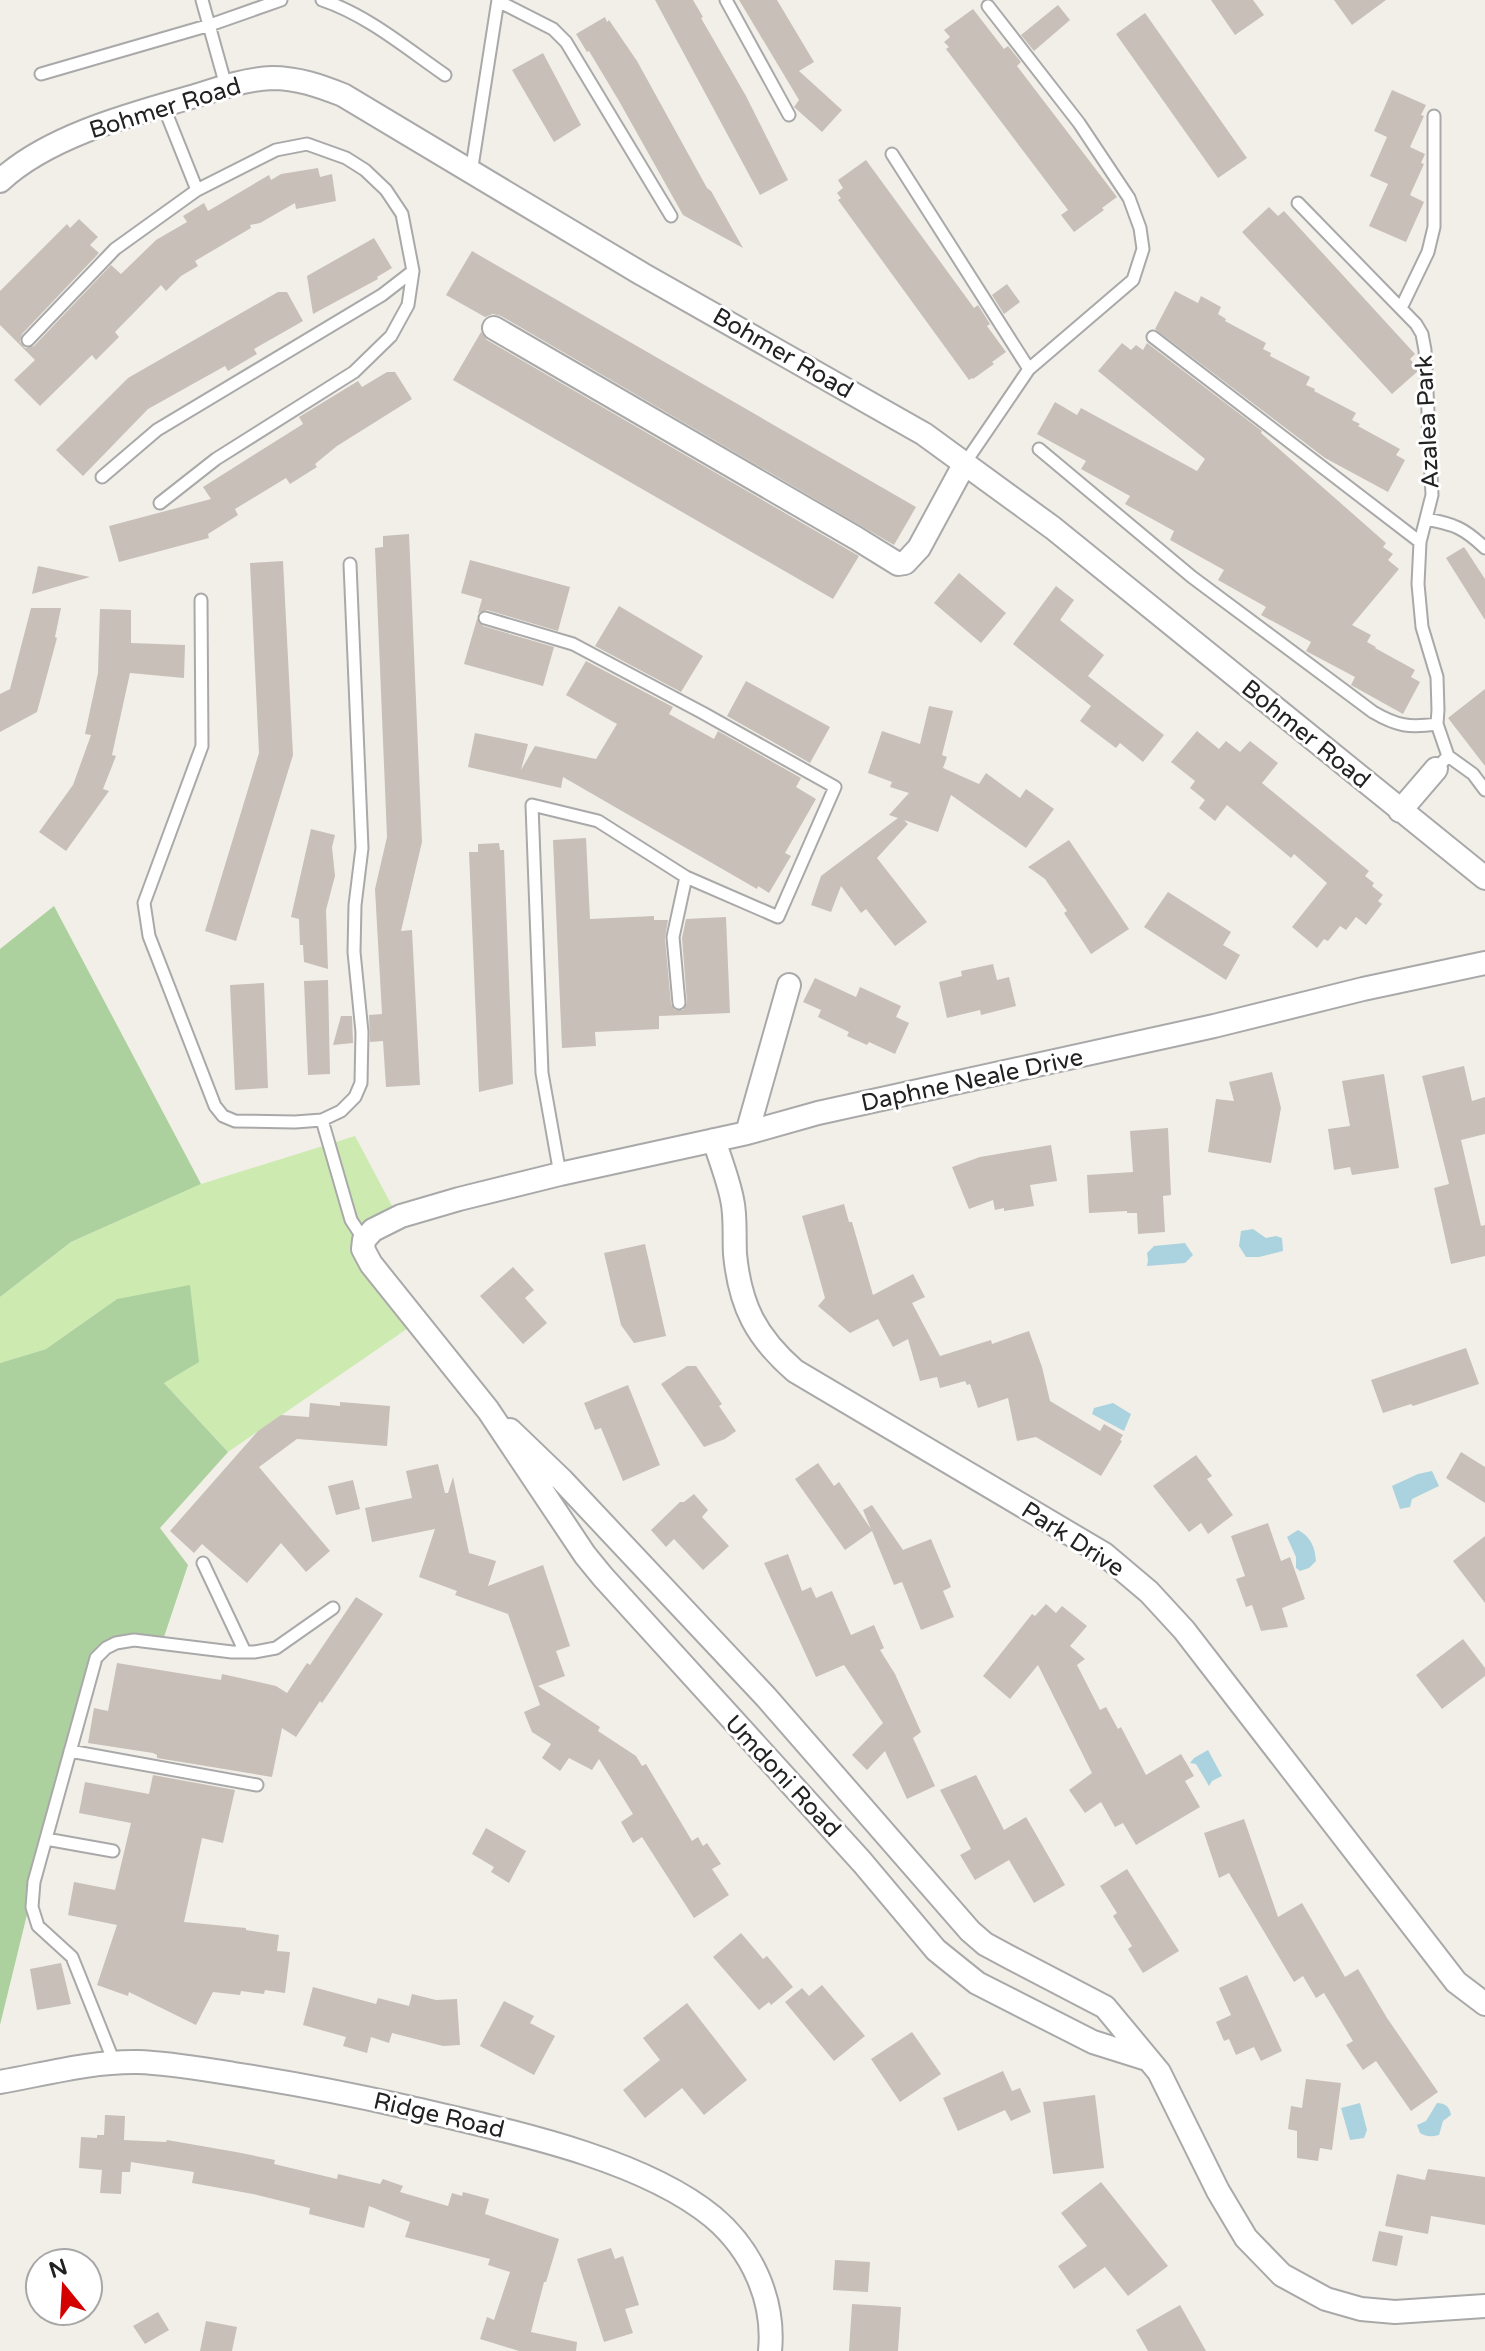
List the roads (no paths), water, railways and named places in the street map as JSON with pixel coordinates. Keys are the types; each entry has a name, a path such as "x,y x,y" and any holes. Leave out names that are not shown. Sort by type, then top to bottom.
{"street":[{"name":"Bohmer Road","path":"0,181 20,164 46,150 114,121 226,86 271,78 292,79 316,84 343,95 642,274 924,434 1053,528 1485,878"},
{"path":"494,328 898,564 905,563 919,548 965,463"},
{"path":"1400,811 1442,763"},
{"name":"Daphne Neale Drive","path":"364,1240 373,1230 401,1216 560,1174 1485,963"},
{"path":"747,1133 789,985"},
{"name":"Park Drive","path":"714,1140 733,1200 740,1287 748,1313 775,1353 795,1371 1104,1554 1149,1592 1184,1630 1456,1982 1485,2004"},
{"name":"Umdoni Road","path":"364,1240 363,1249 371,1264 488,1410 585,1555 862,1862 936,1950 977,1983 1093,2042 1147,2059"},
{"name":"Umdoni Road","path":"488,1410 562,1480 745,1674 970,1931 985,1944 1105,2007 1159,2072 1218,2191 1246,2238 1282,2275 1326,2299 1361,2309 1395,2312 1485,2306"},
{"name":"Ridge Road","path":"0,2082 114,2062 176,2065 323,2088 513,2132 639,2174 668,2188 713,2217 745,2253 760,2281 768,2306 770,2351"}],"lane":[{"path":"202,0 226,86"},
{"path":"41,74 210,25 281,0"},
{"path":"322,0 362,19 445,75"},
{"path":"726,0 789,115"},
{"path":"471,173 498,1 553,29 566,42 671,216"},
{"path":"965,463 1029,369 1133,280 1143,249 1140,228 1129,198 1079,123 988,6"},
{"path":"163,105 197,190"},
{"path":"1401,308 1428,252 1434,227 1434,116"},
{"path":"28,340 115,249 197,190 276,150 307,144 346,158 365,170 386,190 402,214 413,271 408,305 391,336 354,372 216,459 160,503"},
{"path":"892,154 1029,369"},
{"name":"Azalea Park","path":"1298,203 1401,308 1422,334 1432,495 1420,542 1418,584 1422,627 1437,677 1437,724 1442,763"},
{"path":"102,477 157,430 382,295 413,271"},
{"path":"1153,337 1420,542"},
{"path":"1039,449 1192,577 1373,712 1392,723 1413,727 1437,724"},
{"path":"1426,519 1458,525 1485,548"},
{"path":"201,600 202,746 144,903 149,936 215,1106 223,1116 235,1121 322,1120 341,1111 355,1097 361,1083 362,1032 354,952 355,905 362,848 350,564"},
{"path":"485,618 573,644 835,787 778,917 686,877 598,821 532,805 542,1073 560,1174"},
{"path":"1442,763 1473,774 1485,790"},
{"path":"679,1003 673,937 686,877"},
{"path":"322,1120 351,1220 364,1240"},
{"path":"203,1563 245,1652"},
{"path":"114,2062 72,1957 38,1926 32,1907 34,1882 96,1658 116,1643 134,1640 245,1652 276,1648 333,1608"},
{"path":"70,1751 257,1785"},
{"path":"46,1839 113,1851"}],"water":[{"path":"1253,1229 1266,1238 1282,1238 1283,1251 1246,1257 1239,1246 1241,1231"},
{"path":"1185,1243 1193,1255 1185,1263 1147,1266 1147,1253 1154,1246"},
{"path":"1113,1403 1131,1414 1124,1431 1092,1414 1094,1408"},
{"path":"1432,1471 1439,1486 1412,1499 1410,1507 1400,1509 1392,1486"},
{"path":"1298,1530 1312,1543 1316,1561 1300,1571 1296,1568 1296,1557 1287,1537"},
{"path":"1208,1750 1222,1776 1209,1786 1196,1764 1190,1763"},
{"path":"1360,2103 1367,2130 1364,2138 1350,2140 1341,2108"},
{"path":"1437,2103 1447,2106 1451,2115 1443,2121 1439,2135 1420,2133 1417,2125 1426,2121"}]}
